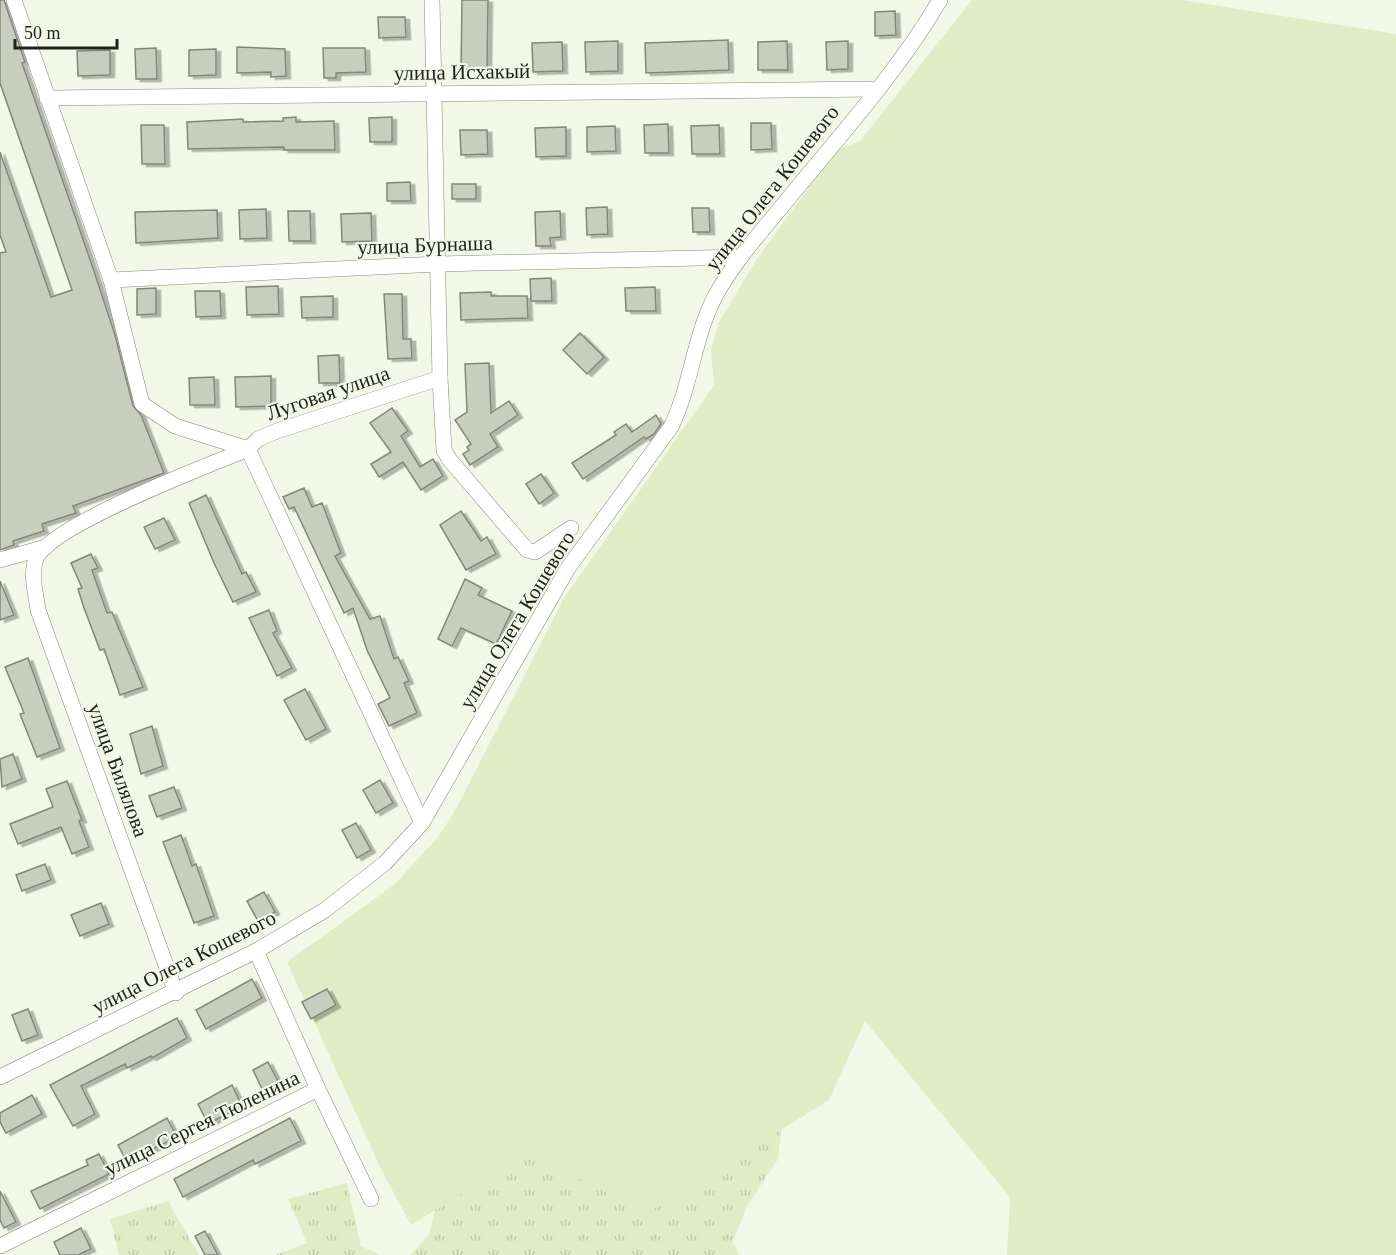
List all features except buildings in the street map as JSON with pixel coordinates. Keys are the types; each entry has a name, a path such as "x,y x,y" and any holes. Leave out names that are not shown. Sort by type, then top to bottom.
{"street":[{"path":"14,0 111,280 142,404 175,426 248,449 422,823"},
{"path":"432,0 440,378 443,439 448,459 527,550 535,552 571,528"},
{"name":"улица Олега Кошевого","path":"0,1077 176,993 256,951 325,910 385,863 422,823 568,568 671,427 681,406 705,322 720,287 741,257 877,89 925,26 940,0"},
{"name":"улица Исхакый","path":"47,98 877,89"},
{"name":"улица Бурнаша","path":"111,280 438,264 741,257"},
{"name":"Луговая улица","path":"46,547 66,531 125,502 248,449 258,439 440,378"},
{"path":"0,560 46,547"},
{"name":"улица Билялова","path":"46,547 36,559 33,582 38,610 176,993"},
{"name":"улица Сергея Тюленина","path":"0,1246 318,1089 256,951"},
{"path":"318,1089 371,1199"}],"green space":[{"path":"972,0 1181,0 1396,34 1396,1255 1007,1255 1010,1197 865,1021 829,1100 648,1213 528,1153 411,1225 382,1171 287,962 395,884 438,837 455,811 564,598 714,385 711,351 718,324 757,259 836,150 860,141"},
{"path":"785,1100 778,1159 747,1206 733,1241 739,1255 410,1255 429,1235 442,1181 505,1127"},
{"path":"347,1183 361,1246 380,1255 275,1255 307,1243 288,1199"},
{"path":"168,1201 199,1255 119,1255 110,1219"}]}
